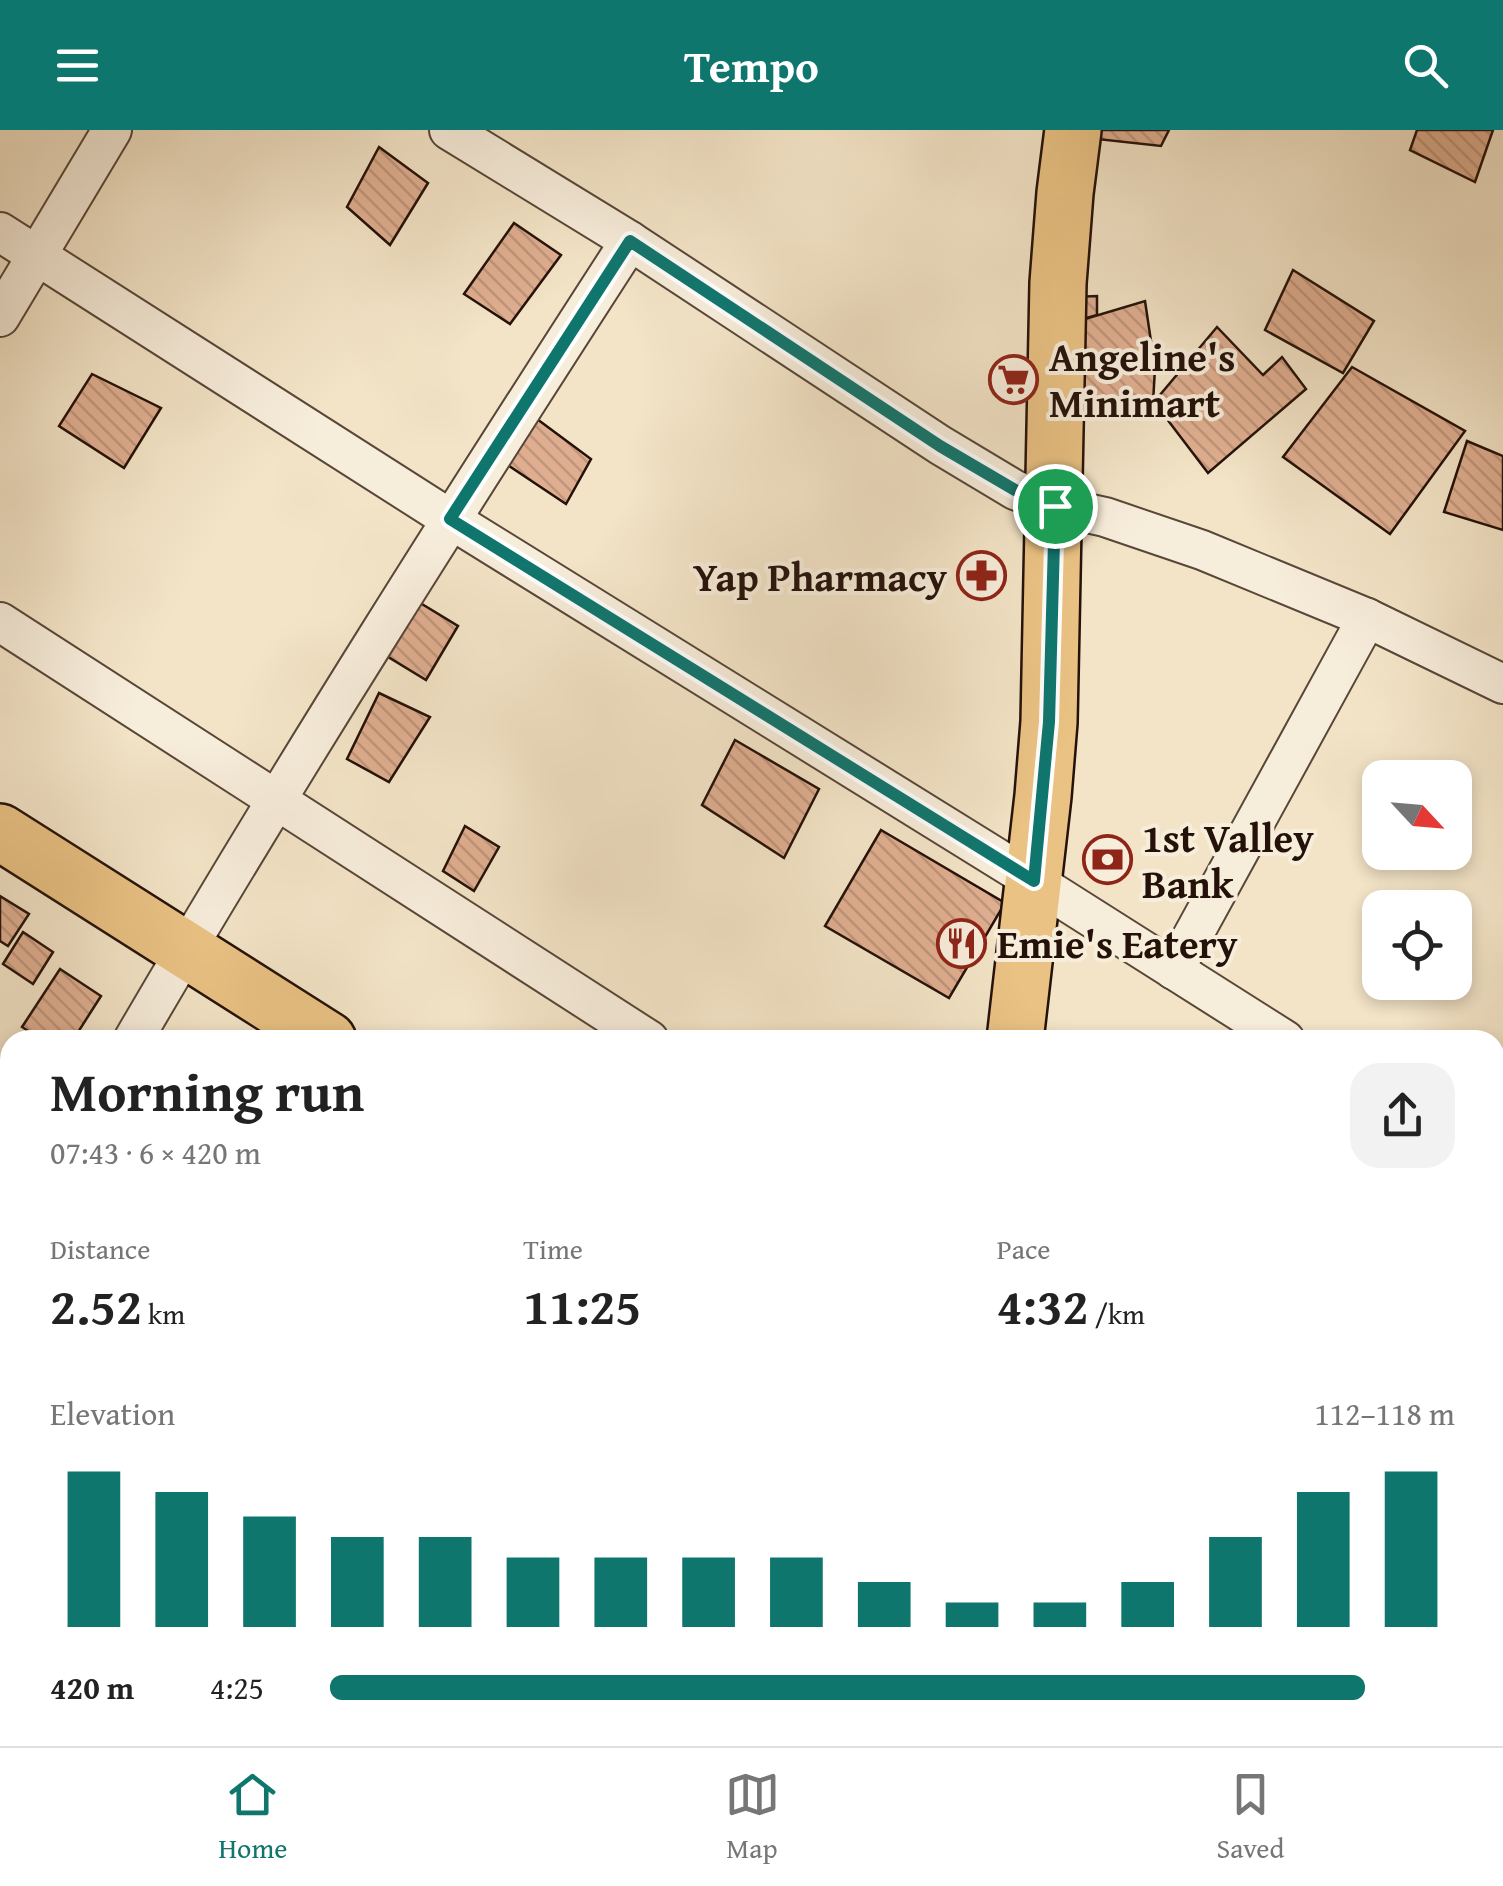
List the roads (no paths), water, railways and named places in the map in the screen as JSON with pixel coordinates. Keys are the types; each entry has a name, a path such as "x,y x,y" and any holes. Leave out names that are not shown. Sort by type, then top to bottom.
{"main road":[{"path":"1016,1030 1049,722 1058,284 1064,193 1074,130"},
{"path":"0,832 312,1030"}],"street":[{"path":"0,317 112,130"},
{"path":"449,130 630,241 940,446 1015,490 1055,506 1202,550 1368,618 1503,684"},
{"path":"0,232 450,519 1269,1030"},
{"path":"139,1030 450,519 630,241"},
{"path":"1174,970 1368,618"},
{"path":"0,622 633,1030"}],"place":[{"name":"Angeline's Minimart","path":"1014,379"},
{"name":"Yap Pharmacy","path":"982,576"},
{"name":"1st Valley Bank","path":"1107,860"},
{"name":"Emie's Eatery","path":"962,943"}]}
